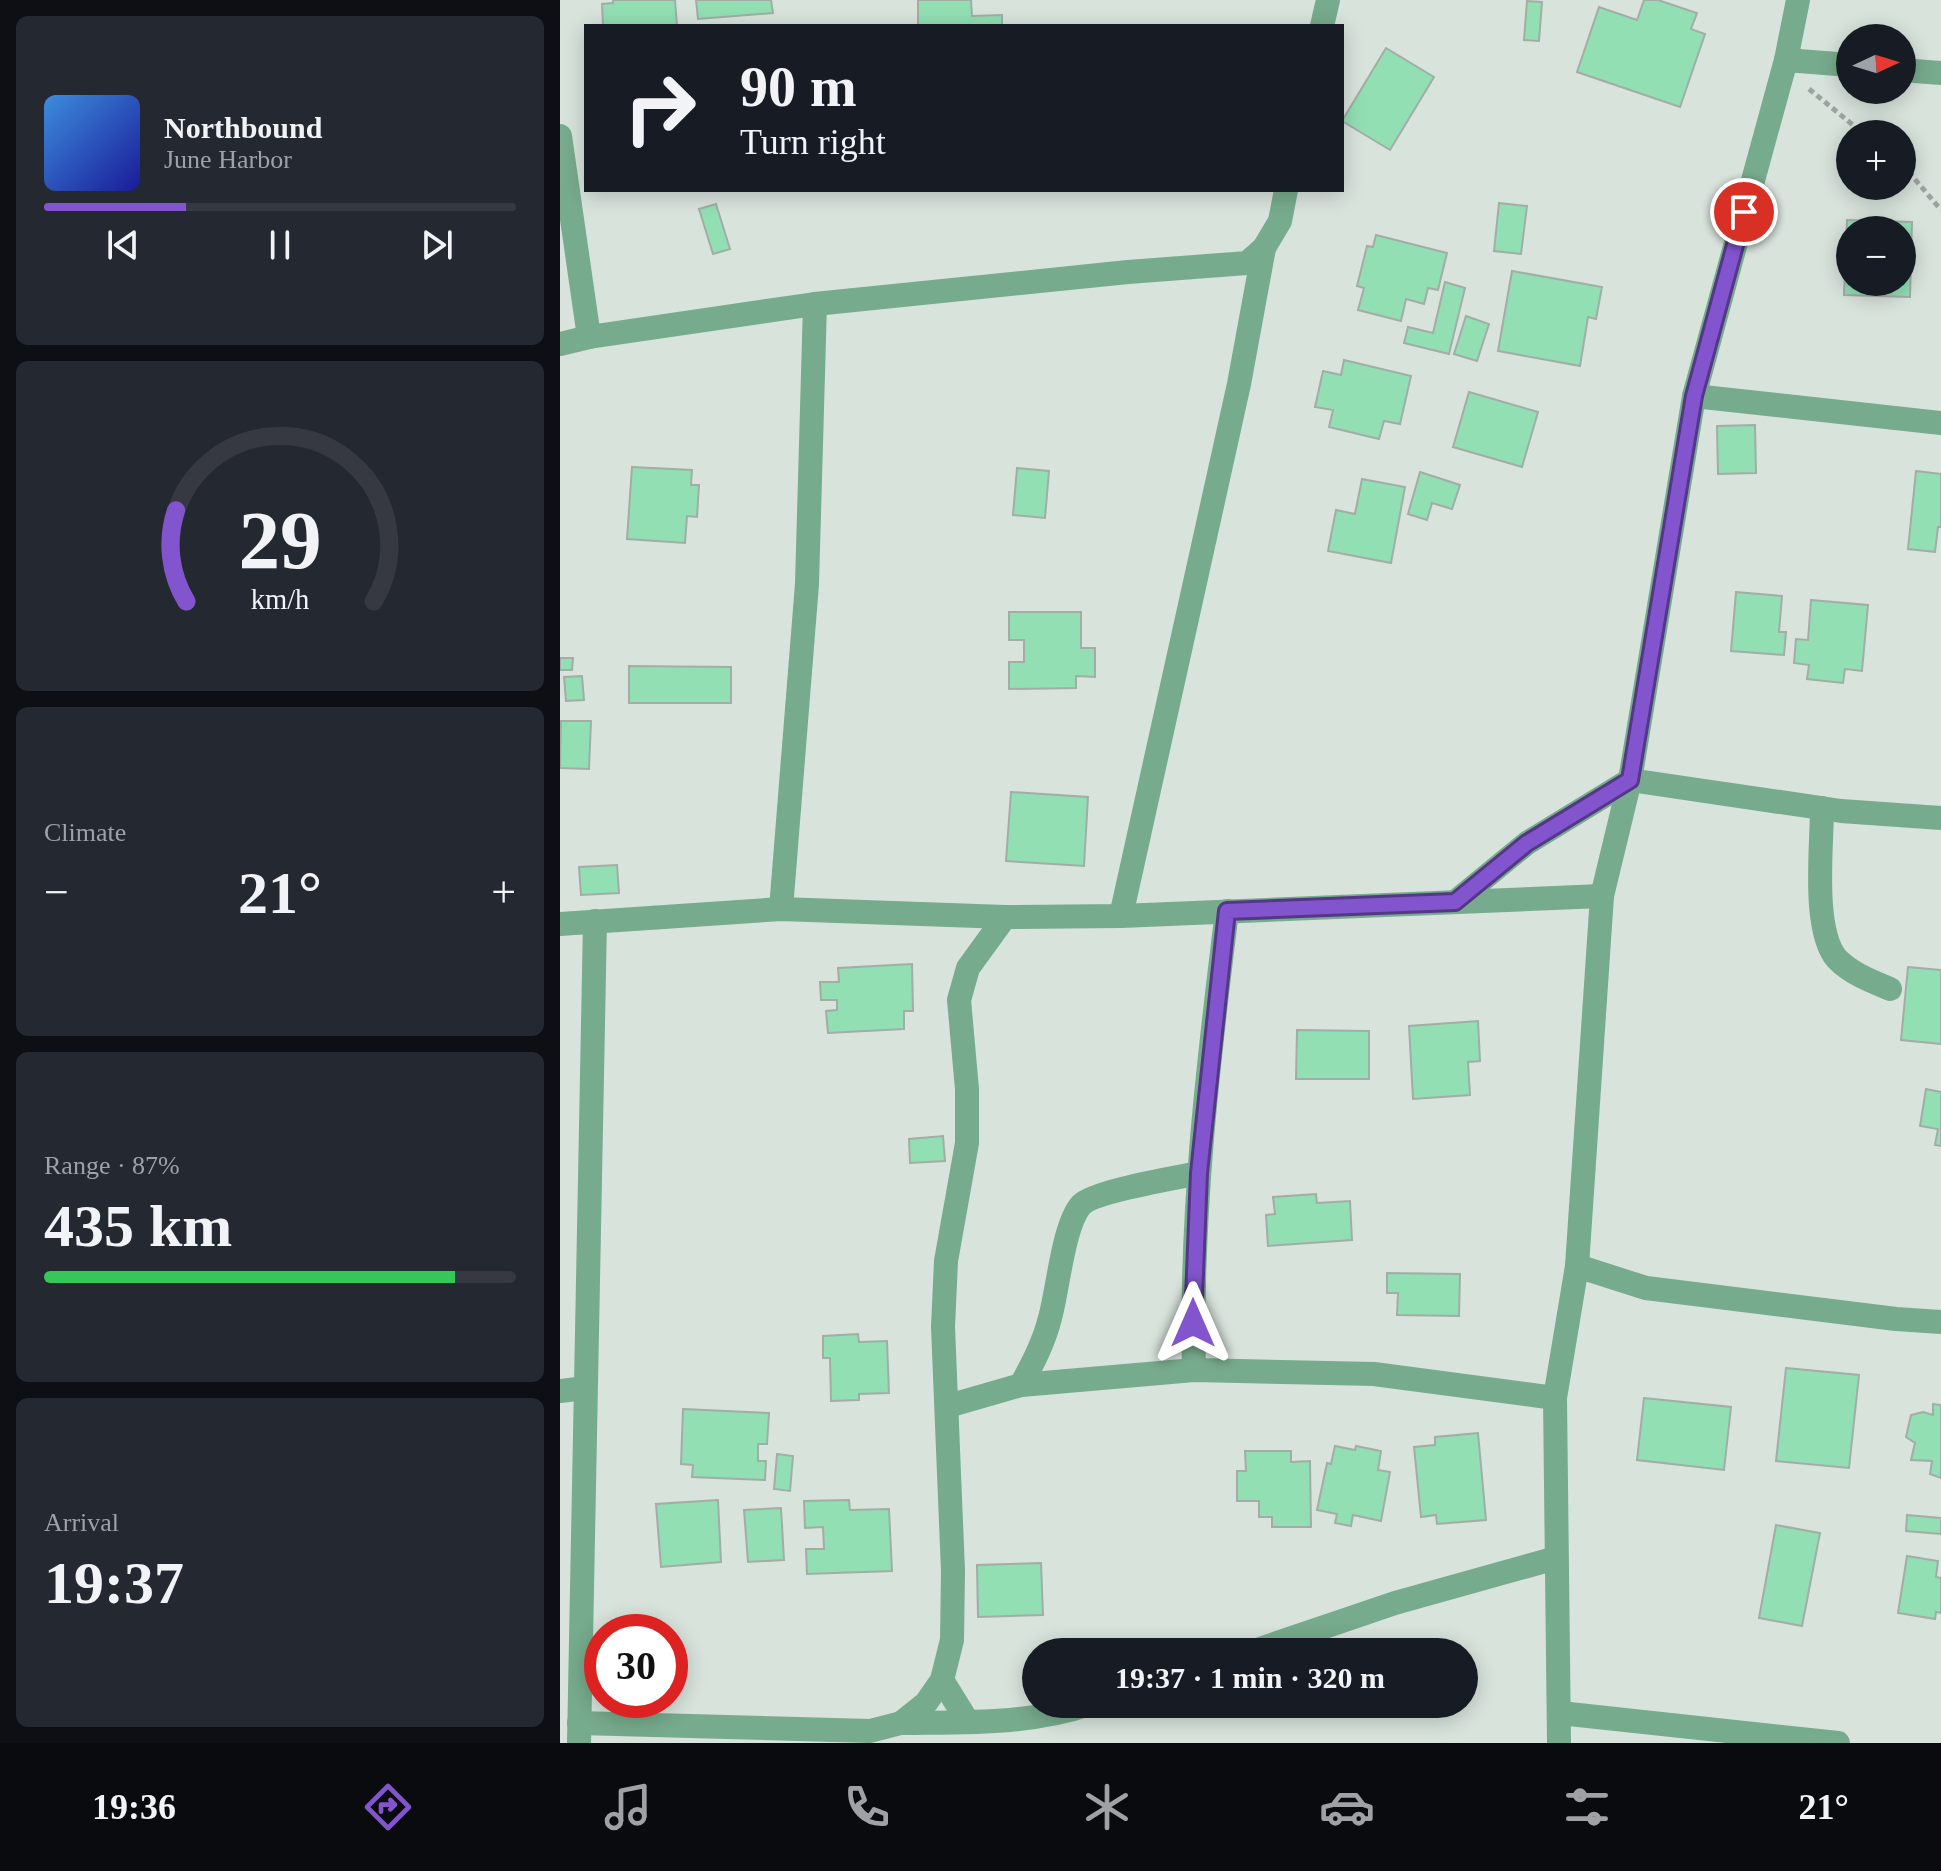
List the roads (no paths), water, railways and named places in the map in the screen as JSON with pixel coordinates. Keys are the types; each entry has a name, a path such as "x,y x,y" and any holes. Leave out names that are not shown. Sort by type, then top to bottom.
{"street":[{"path":"1322,24 1328,0"},
{"path":"1559,1743 1555,1398 1577,1266 1602,896 1630,780 1694,396 1786,60 1798,0"},
{"path":"1786,60 1836,64"},
{"path":"1916,71 1941,73"},
{"path":"560,136 589,337"},
{"path":"560,344 589,337 815,304 1113,273 1247,263 1264,248 1280,221 1286,192"},
{"path":"1121,916 1239,384 1264,248"},
{"path":"781,909 807,584 815,304"},
{"path":"1694,396 1941,423"},
{"path":"1455,902 1527,843 1630,780 1822,808 1941,818"},
{"path":"1822,808 1821,907 1824,933 1836,957 1846,966 1857,975 1890,989"},
{"path":"560,924 781,909 1005,917 1121,916 1602,896"},
{"path":"1194,1370 1193,1299 1199,1173 1227,911"},
{"path":"595,921 579,1733 866,1737 901,1723 926,1703 942,1680 952,1640 953,1571 943,1327 946,1261 967,1143 967,1089 959,1000 968,968 1005,917"},
{"path":"1021,1385 1043,1340 1071,1225 1081,1204 1102,1194 1199,1173"},
{"path":"1577,1266 1646,1288 1941,1322"},
{"path":"948,1406 1021,1385 1194,1370 1374,1374 1555,1398"},
{"path":"560,1391 585,1388"},
{"path":"1292,1638 1395,1603 1556,1558"},
{"path":"942,1680 968,1722"},
{"path":"1560,1713 1838,1743"},
{"path":"901,1723 1002,1722 1028,1718"}]}
